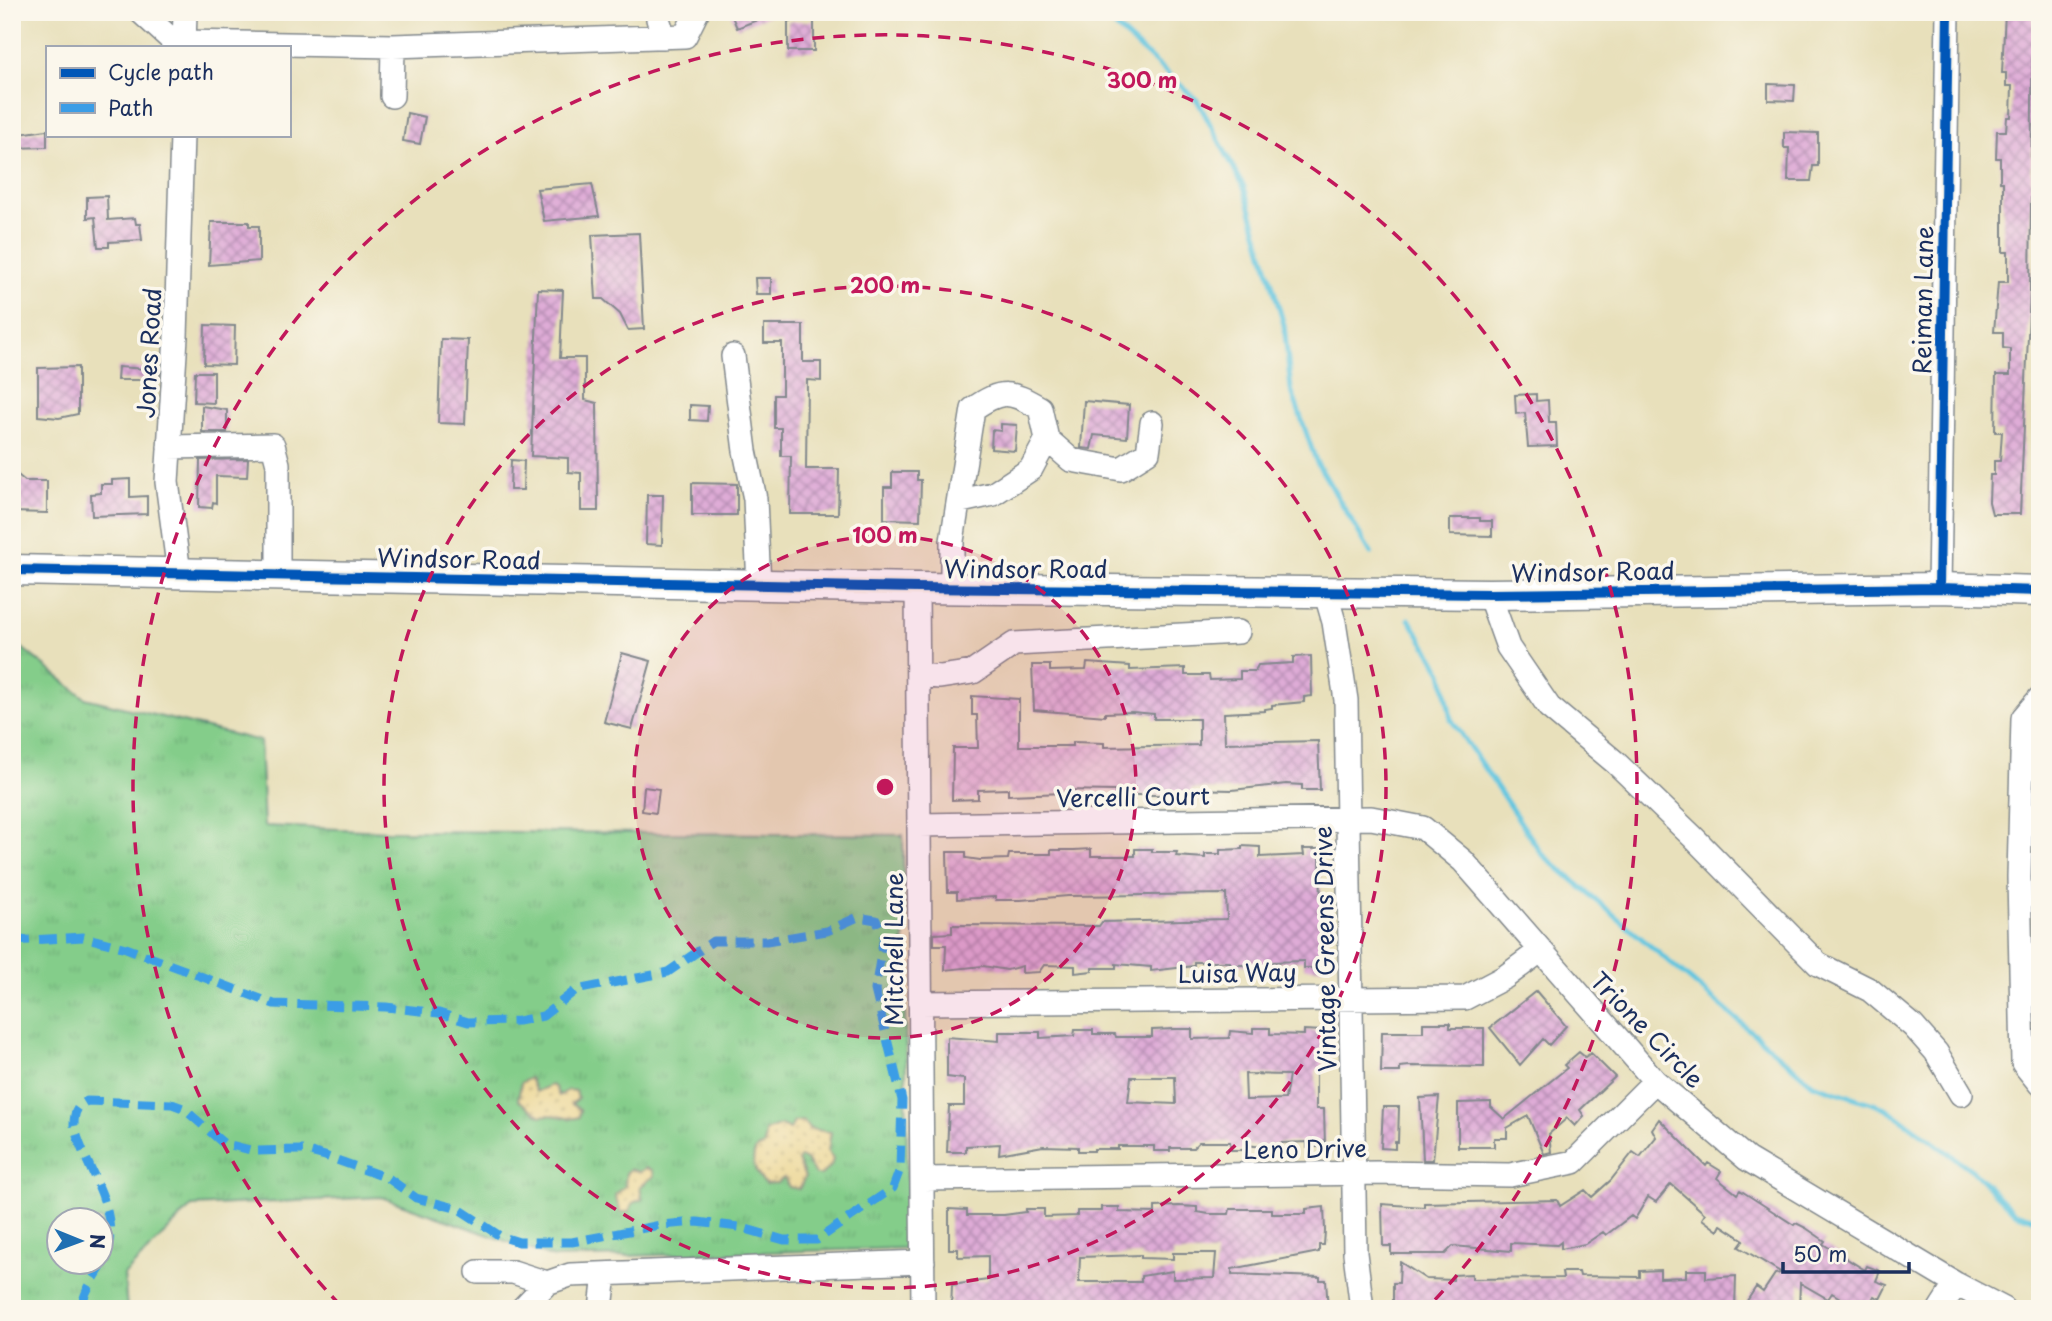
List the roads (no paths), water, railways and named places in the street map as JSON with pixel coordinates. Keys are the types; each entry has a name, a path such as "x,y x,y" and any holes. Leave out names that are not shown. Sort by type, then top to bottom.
{"main road":[{"name":"Windsor Road","path":"12,570 952,589 1489,594 1938,588 2040,591"}],"street":[{"path":"141,12 173,41 184,45 393,46 685,36 697,12"},
{"path":"184,45 186,12"},
{"path":"659,12 658,19 664,37"},
{"name":"Reiman Lane","path":"1938,588 1948,12"},
{"path":"393,46 393,96"},
{"name":"Jones Road","path":"179,573 167,482 181,136"},
{"path":"733,356 745,450 755,499 760,585"},
{"path":"952,589 952,541 961,501 968,425 973,409 990,396 1015,393 1040,408 1047,439 1071,460 1121,469 1148,452 1152,423"},
{"path":"961,501 993,494 1031,469 1047,439"},
{"path":"169,447 273,445 278,464 278,575"},
{"name":"Mitchell Lane","path":"917,588 923,1309"},
{"name":"Vintage Greens Drive","path":"1325,591 1334,622 1346,699 1355,1253 1362,1309"},
{"path":"1489,594 1508,647 1549,707 1616,763 1818,964 1870,990 1913,1026 1936,1052 1961,1094"},
{"path":"918,675 940,677 973,673 1014,644 1238,632"},
{"path":"2040,698 2023,718 2019,877 2023,1062 2040,1084"},
{"name":"Trione Circle","path":"1349,819 1371,818 1423,828 1463,860 1655,1081 1747,1159 1956,1284 2004,1309"},
{"name":"Vercelli Court","path":"919,825 1349,819"},
{"name":"Luisa Way","path":"920,1003 1465,998 1505,977 1540,951"},
{"name":"Leno Drive","path":"922,1179 1510,1175 1574,1162 1655,1081"},
{"path":"522,1309 547,1283 569,1275 784,1265 923,1262"},
{"path":"478,1272 513,1272 547,1283"},
{"path":"601,1309 605,1274"},
{"path":"1940,1309 1956,1284"}],"waterway":[{"path":"1099,12 1197,100 1244,187 1284,325 1291,389 1316,461 1371,553"},
{"path":"1409,619 1442,672 1451,719 1542,854 1813,1084 1886,1108 1973,1171 2015,1213 2040,1221"}]}
